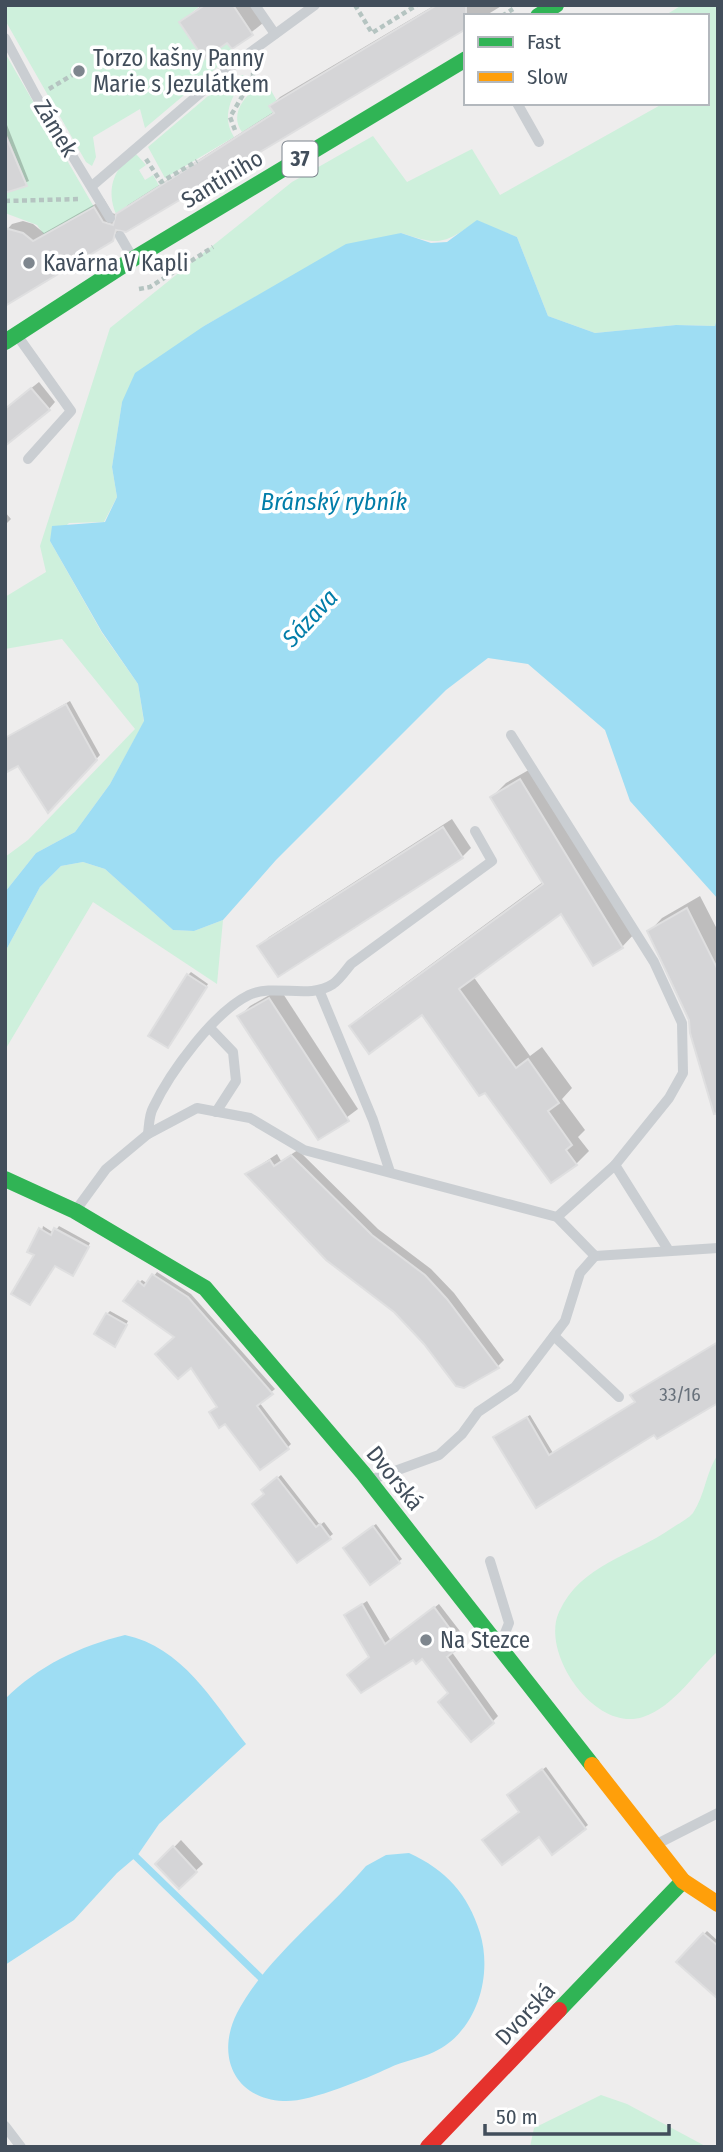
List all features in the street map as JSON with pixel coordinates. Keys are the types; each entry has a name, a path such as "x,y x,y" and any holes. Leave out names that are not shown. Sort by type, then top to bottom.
{"street":[{"name":"Santiniho","path":"11,338 133,259 464,60"},
{"name":"Dvorská","path":"5,1179 75,1211 145,1250 205,1288 368,1480 653,1845 683,1881 718,1904"},
{"name":"Dvorská","path":"428,2147 683,1881"}],"lane":[{"path":"255,5 275,34"},
{"path":"92,186 247,54 315,5"},
{"name":"Zámek","path":"5,37 36,96 110,218"},
{"path":"518,105 539,142"},
{"path":"120,236 133,259"},
{"path":"11,338 71,411 28,459"},
{"path":"511,735 654,962 682,1023 683,1073 668,1098 615,1165 557,1217"},
{"path":"148,1134 152,1110 187,1056 222,1014 251,994 318,989 333,984 351,964 492,860 475,831"},
{"path":"318,989 373,1120 390,1172"},
{"path":"210,1028 233,1052 236,1081 216,1112"},
{"path":"75,1211 106,1169 148,1134 197,1108 250,1118 304,1150 557,1217 595,1256"},
{"path":"615,1165 669,1251"},
{"path":"368,1480 439,1455 462,1434 478,1412 514,1387 565,1321 580,1273 595,1256 718,1248"},
{"path":"554,1336 618,1397"},
{"path":"489,1561 509,1623 499,1648"},
{"path":"653,1845 718,1813"},
{"path":"5,2126 21,2147"}],"path":[{"path":"355,5 372,33 417,5"},
{"path":"235,130 230,117 234,106 253,78 253,69 247,54"},
{"path":"36,96 79,71"},
{"path":"138,146 161,182 197,162"},
{"path":"5,201 87,199"}],"green space":[{"path":"5,5 201,5 179,23 203,59 227,43 232,49 228,58 145,128 140,109 93,137 96,157 92,166 86,162 5,20"},
{"path":"682,5 718,5 718,314 715,326 676,325 595,333 548,316 517,237 477,221 441,241 425,240 401,233 257,296 204,326 122,402 112,467 117,497 104,522 69,523 50,541 102,633 138,684 144,722 110,784 75,832 36,853 5,892 5,857 28,840 135,729 62,639 5,649 5,597 46,572 40,546 110,328 292,182 373,136 407,182 472,149 500,195 660,105 709,105 709,14 667,14"},
{"path":"5,53 94,207 45,236 37,225 5,213 5,193 27,185 5,130"},
{"path":"243,75 245,78 229,107 228,122 234,137 165,178 148,147 227,80"},
{"path":"264,78 277,101 269,105 274,113 242,132 237,117 239,110 247,96"},
{"path":"136,154 146,165 139,170 145,180 153,175 160,187 116,214 112,196 114,180 122,165"},
{"path":"83,862 105,869 173,930 194,931 223,920 217,984 93,902 5,1050 5,952 40,887 61,866"},
{"path":"718,1454 718,1651 674,1697 654,1712 643,1717 625,1719 607,1713 590,1702 565,1667 557,1648 555,1629 559,1612 580,1583 594,1572 657,1538 691,1515"},
{"path":"601,2095 627,2104 707,2147 530,2147 534,2128"}],"water":[{"name":"Bránský rybník","path":"477,220 517,237 548,316 595,333 676,325 715,326 718,314 718,899 630,801 605,730 528,664 488,658 446,690 276,860 223,920 194,931 173,930 105,869 83,862 61,866 40,887 5,952 5,892 36,853 75,832 110,784 144,721 138,684 102,632 50,541 52,526 105,522 117,497 112,467 122,402 135,373 204,326 346,244 401,233 431,243 447,242"},
{"path":"125,1635 145,1641 179,1663 208,1693 246,1744 159,1824 137,1856 117,1873 74,1920 5,1965 5,1699 31,1677 60,1659"},
{"path":"409,1853 434,1867 454,1885 475,1919 484,1950 484,1967 478,2001 471,2017 449,2043 434,2052 336,2089 294,2101 266,2098 252,2092 233,2072 228,2044 237,2013 249,1993 280,1955 366,1866 386,1855"}],"building":[{"path":"205,5 233,5 253,35 232,49 227,43 204,59 179,22"},
{"path":"437,5 466,5 464,30 126,232 116,230 113,241 5,306 5,228 23,233 33,241 94,207 103,222 113,225 116,214 274,113 269,106"},
{"path":"5,134 27,186 5,193"},
{"path":"31,388 50,410 5,446 5,409"},
{"path":"66,704 97,760 48,813 18,766 5,773 5,738"},
{"path":"520,779 623,948 593,966 561,914 459,989 516,1068 528,1059 559,1103 548,1111 572,1145 566,1150 577,1165 551,1183 485,1093 479,1096 422,1015 369,1054 349,1026 543,884 490,797"},
{"path":"443,827 463,858 278,977 257,946"},
{"path":"687,908 718,970 718,1113 714,1114 690,1033 689,1020 647,931"},
{"path":"187,974 207,987 168,1048 148,1036"},
{"path":"269,998 349,1121 318,1140 237,1016"},
{"path":"291,1155 372,1235 425,1275 447,1299 499,1368 464,1388 456,1386 424,1344 394,1312 326,1260 245,1174 270,1160 274,1166"},
{"path":"39,1228 51,1235 54,1228 89,1247 73,1276 55,1266 30,1305 11,1294 34,1255 27,1252"},
{"path":"152,1274 188,1297 273,1394 257,1406 289,1449 260,1470 225,1424 219,1428 209,1412 217,1407 191,1368 178,1379 155,1354 174,1337 123,1301 138,1281 144,1286"},
{"path":"106,1313 127,1325 115,1347 94,1334"},
{"path":"718,1342 718,1403 657,1439 654,1435 536,1508 493,1437 527,1417 549,1455 635,1402 630,1395"},
{"path":"277,1477 316,1527 320,1524 331,1539 297,1563 252,1504 264,1494 261,1490"},
{"path":"373,1526 400,1563 370,1585 343,1548"},
{"path":"362,1604 385,1644 434,1607 462,1645 447,1657 494,1723 471,1742 438,1702 448,1693 422,1659 416,1664 413,1660 361,1693 347,1675 369,1657 344,1615"},
{"path":"542,1769 586,1829 552,1855 539,1837 502,1865 482,1840 519,1812 507,1795"},
{"path":"173,1846 197,1872 179,1889 155,1864"},
{"path":"703,1933 718,1946 718,1999 676,1962"}],"waterway":[{"path":"131,1852 261,1978"}],"traffic: fast":[{"path":"541,14 556,5"},
{"path":"5,342 133,259 464,60"},
{"path":"5,1179 75,1211 205,1288 363,1473 592,1765"},
{"path":"559,2010 683,1881"}],"traffic: slow":[{"path":"592,1765 683,1881 718,1904"}],"traffic: jam":[{"path":"428,2147 559,2010"}],"place":[{"name":"Torzo kašny Panny Marie s Jezulátkem","path":"79,71"},
{"name":"Kavárna V Kapli","path":"29,263"},
{"name":"Na Stezce","path":"426,1640"}],"water label":[{"name":"Sázava","path":"310,618"}]}
